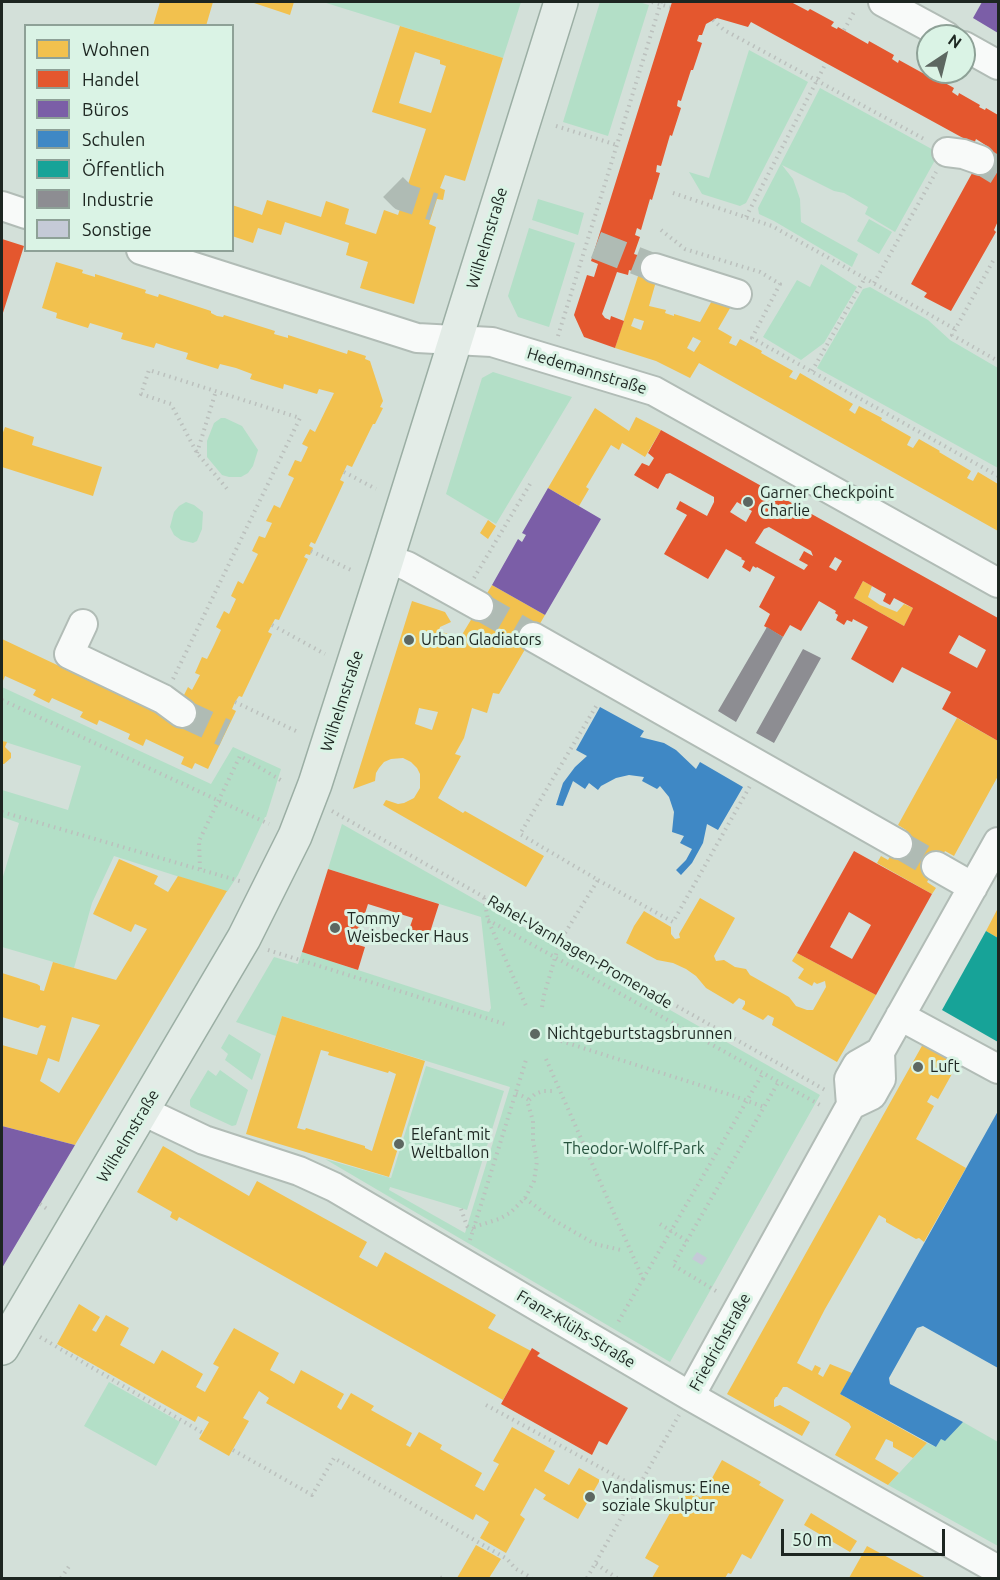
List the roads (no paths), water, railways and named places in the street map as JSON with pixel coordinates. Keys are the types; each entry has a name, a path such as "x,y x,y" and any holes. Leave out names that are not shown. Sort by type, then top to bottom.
{"main road":[{"name":"Wilhelmstraße","path":"2,1348 244,938 295,836 297,792 387,559 561,2"}],"street":[{"path":"883,2 924,24"},
{"path":"976,53 999,65"},
{"path":"947,152 963,154 980,160"},
{"path":"2,206 24,213"},
{"name":"Hedemannstraße","path":"147,252 417,338 492,342 654,391 999,583"},
{"path":"656,268 737,294"},
{"path":"387,559 407,566 471,601"},
{"path":"82,624 69,654 172,706"},
{"path":"532,637 898,844"},
{"name":"Friedrichstraße","path":"690,1396 851,1105 849,1079 857,1065 880,1052 999,842"},
{"path":"936,866 973,887"},
{"path":"900,1016 999,1069"},
{"name":"Franz-Klühs-Straße","path":"143,1110 204,1140 299,1171 334,1186 690,1396 999,1570"}],"tunnel":[{"path":"980,160 998,171"},
{"path":"393,187 403,197 434,207"},
{"path":"596,245 655,268"},
{"path":"479,606 533,637"},
{"path":"182,713 225,733"},
{"path":"898,844 936,866"}],"place":[{"name":"Garner Checkpoint Charlie","path":"748,502"},
{"name":"Urban Gladiators","path":"409,640"},
{"name":"Tommy Weisbecker Haus","path":"335,928"},
{"name":"Nichtgeburtstagsbrunnen","path":"535,1034"},
{"name":"Luft","path":"918,1067"},
{"name":"Elefant mit Weltballon","path":"399,1144"},
{"name":"Vandalismus: Eine soziale Skulptur","path":"590,1497"}],"park label":[{"name":"Theodor-Wolff-Park","path":"634,1149"}]}
